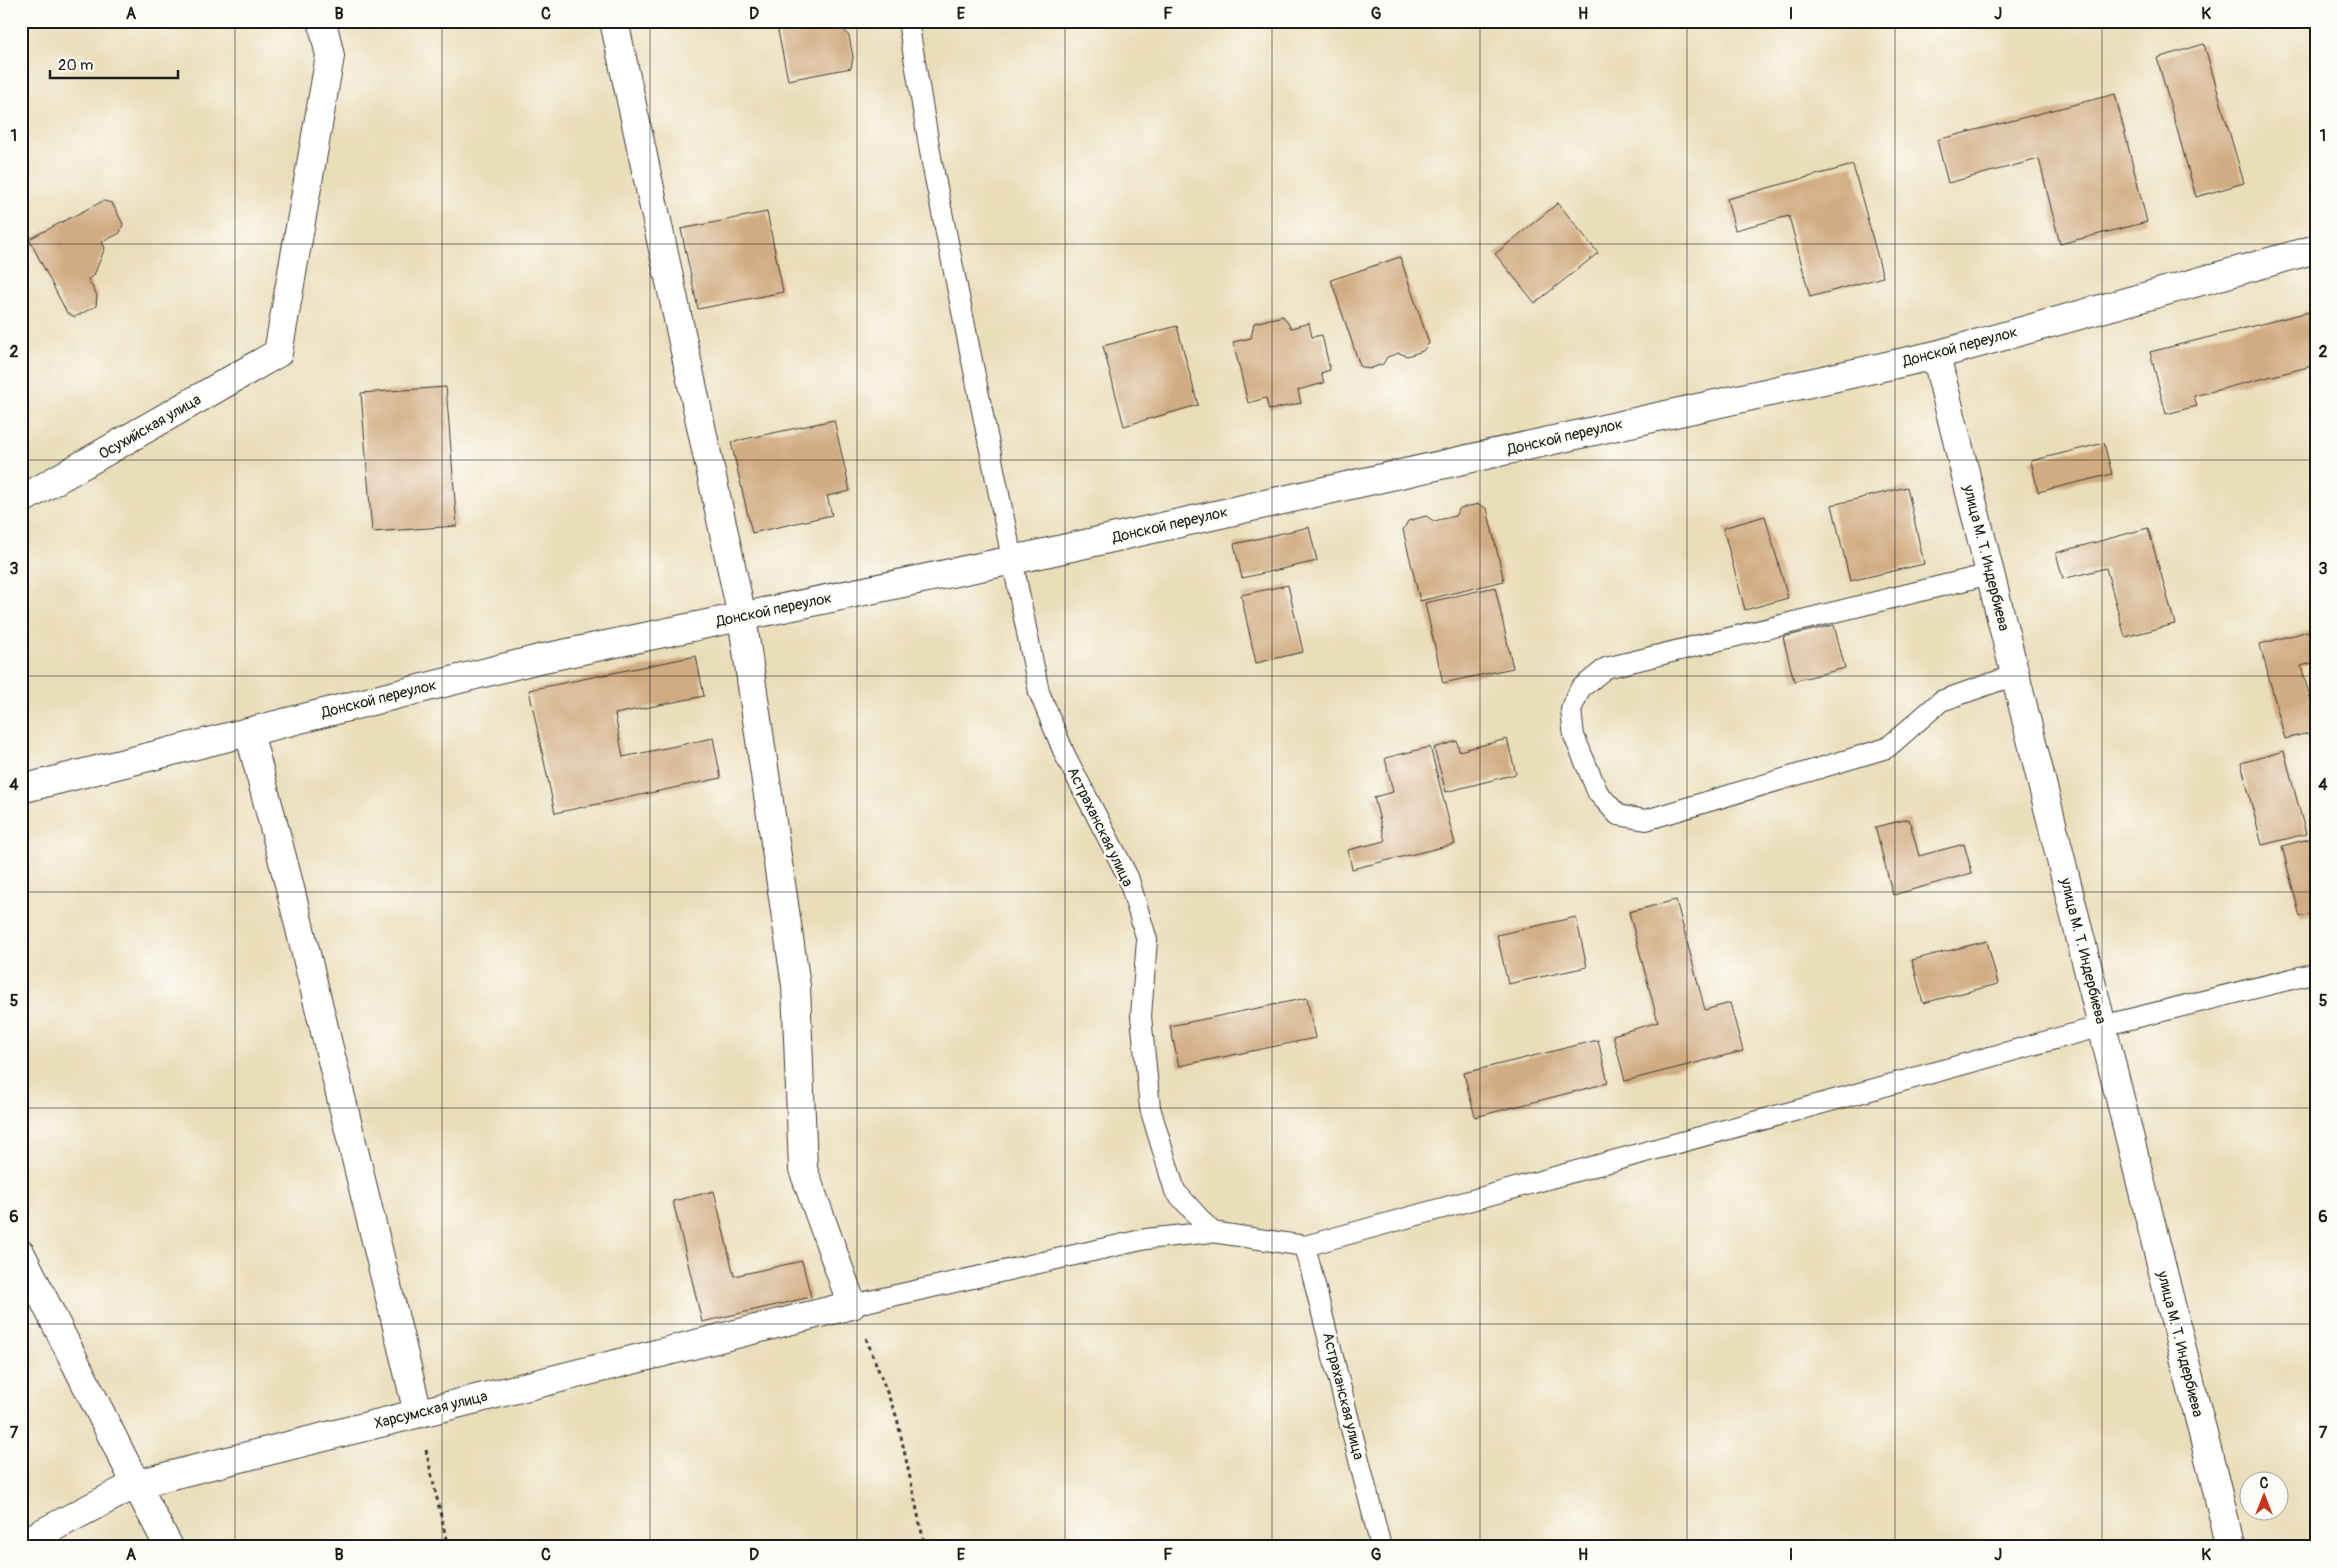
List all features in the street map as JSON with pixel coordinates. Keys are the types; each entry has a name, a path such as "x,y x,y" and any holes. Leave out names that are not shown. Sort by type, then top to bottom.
{"street":[{"name":"Осухийская улица","path":"21,500 278,353 330,56 322,21"},
{"path":"614,21 742,617 796,986 804,1169 852,1305"},
{"name":"Донской переулок","path":"21,789 539,659 1014,560 1936,354 2316,249"},
{"name":"улица М. Т. Индербиева","path":"1936,354 2230,1547"},
{"path":"249,732 288,880 418,1413"},
{"path":"21,1254 169,1547"},
{"name":"Харсумская улица","path":"21,1544 136,1484 852,1305"}],"lane":[{"name":"Астраханская улица","path":"908,21 932,163 1014,560 1039,692 1064,755 1128,877 1147,940 1142,1016 1150,1108 1175,1191 1212,1232"},
{"path":"1990,574 1606,668 1580,689 1571,710 1574,736 1598,793 1618,815 1646,820 1887,748 1941,701 2014,675"},
{"path":"852,1305 1146,1240 1212,1232 1305,1246 2102,1026 2316,973"},
{"name":"Астраханская улица","path":"1305,1246 1381,1547"}],"path":[{"path":"852,1305 897,1418 925,1547"},
{"path":"418,1413 448,1547"}],"building":[{"path":"776,21 842,21 844,30 849,36 853,57 851,68 788,80"},
{"path":"2204,44 2244,183 2196,197 2157,58"},
{"path":"2115,94 2147,222 2060,244 2039,159 1948,183 1937,140"},
{"path":"1853,165 1883,277 1810,297 1789,216 1735,230 1727,199"},
{"path":"103,201 112,203 123,224 120,233 102,242 105,248 94,275 88,279 97,295 96,306 75,317 67,313 29,239"},
{"path":"1558,203 1598,253 1535,303 1495,254"},
{"path":"767,212 783,292 698,309 681,229"},
{"path":"1400,257 1429,343 1423,351 1407,356 1399,353 1387,357 1383,364 1369,369 1360,366 1331,280"},
{"path":"2309,312 2316,338 2316,365 2194,396 2197,406 2166,414 2150,352"},
{"path":"1283,316 1291,328 1309,323 1312,337 1322,335 1330,370 1321,373 1324,383 1298,390 1301,403 1269,410 1266,398 1248,403 1233,342 1251,338 1254,323"},
{"path":"1177,326 1198,405 1124,426 1103,346"},
{"path":"446,387 457,526 372,532 361,393"},
{"path":"834,420 850,491 827,496 832,515 752,533 731,442"},
{"path":"2104,443 2112,474 2038,492 2031,461"},
{"path":"1907,487 1924,564 1850,581 1832,505"},
{"path":"1479,504 1487,509 1504,581 1420,601 1403,530 1408,521 1426,516 1434,521 1455,516 1460,508"},
{"path":"1765,516 1788,598 1745,610 1723,528"},
{"path":"1309,527 1317,561 1242,578 1234,544"},
{"path":"2148,528 2175,624 2125,637 2106,568 2063,579 2056,553"},
{"path":"1288,585 1303,652 1256,663 1241,595"},
{"path":"1495,587 1513,668 1443,683 1425,603"},
{"path":"1834,625 1845,668 1794,681 1783,637"},
{"path":"2316,629 2316,662 2301,666 2316,718 2316,731 2285,739 2260,644"},
{"path":"696,656 704,696 615,714 623,757 713,738 721,778 555,813 529,690"},
{"path":"1507,739 1516,774 1446,792 1434,748 1457,741 1459,751"},
{"path":"1430,747 1455,844 1352,869 1348,850 1385,841 1374,797 1393,792 1385,758"},
{"path":"2284,751 2306,834 2262,845 2241,763"},
{"path":"1909,819 1919,856 1964,844 1972,873 1893,895 1875,827"},
{"path":"2316,837 2316,913 2300,917 2282,846"},
{"path":"1676,900 1705,1010 1730,1003 1743,1051 1625,1081 1613,1035 1658,1022 1629,912"},
{"path":"1576,917 1587,967 1508,984 1497,935"},
{"path":"1987,941 1998,984 1923,1003 1912,960"},
{"path":"1307,998 1315,1038 1179,1066 1170,1026"},
{"path":"1598,1040 1608,1083 1475,1117 1464,1073"},
{"path":"714,1191 734,1276 802,1261 811,1297 702,1322 673,1201"}]}
